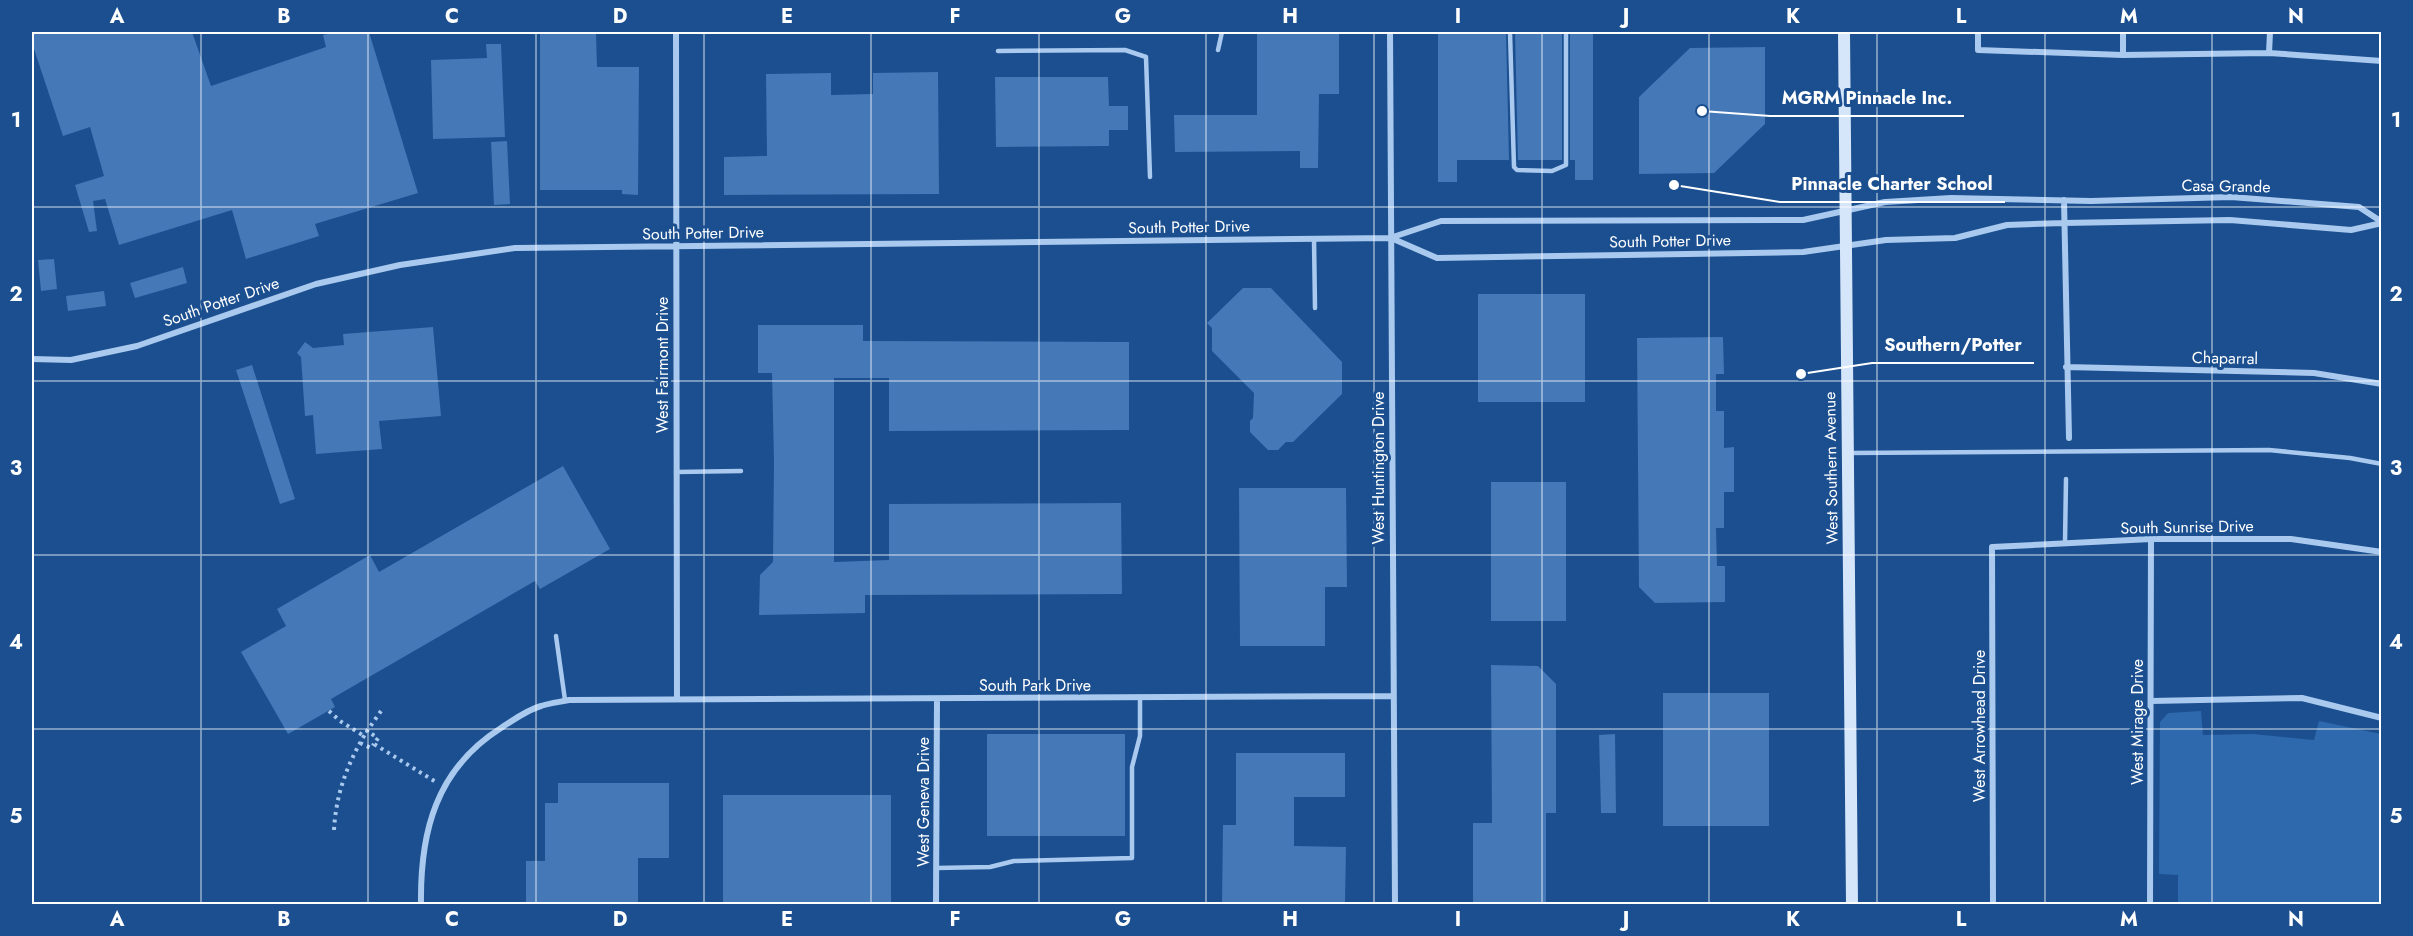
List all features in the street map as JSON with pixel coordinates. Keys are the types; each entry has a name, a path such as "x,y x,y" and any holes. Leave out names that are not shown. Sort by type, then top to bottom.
{"main road":[{"name":"West Southern Avenue","path":"1844,32 1852,904"}],"street":[{"name":"West Fairmont Drive","path":"676,32 677,699"},
{"name":"West Huntington Drive","path":"1390,32 1395,904"},
{"path":"1978,32 1978,50 2123,55 2269,53 2382,61"},
{"path":"2123,32 2123,55"},
{"path":"2269,53 2270,32"},
{"name":"Casa Grande","path":"1846,211 1885,202 1951,198 2064,200 2231,197 2359,207 2382,223"},
{"path":"2064,200 2068,438"},
{"name":"South Potter Drive","path":"32,359 71,360 137,346 316,284 399,265 514,248 1390,238 1441,221 1803,220 1846,211"},
{"name":"Casa Grande","path":"1846,245 1886,240 1955,238 2007,225 2230,220 2351,230 2382,223"},
{"name":"South Potter Drive","path":"1390,238 1437,258 1803,252 1846,245"},
{"name":"Chaparral","path":"2066,367 2314,373 2382,384"},
{"name":"South Sunrise Drive","path":"1992,547 2151,539 2290,539 2382,552"},
{"name":"West Mirage Drive","path":"2150,904 2151,539"},
{"name":"West Arrowhead Drive","path":"1992,547 1993,904"},
{"name":"South Park Drive","path":"421,904 424,847 432,812 444,787 467,755 488,736 540,706 566,700 1393,696"},
{"path":"2151,701 2302,698 2382,718"},
{"name":"West Geneva Drive","path":"936,904 937,699"}],"lane":[{"path":"1218,50 1222,32"},
{"path":"1510,32 1514,168 1552,171 1566,165 1566,32"},
{"path":"998,51 1125,50 1146,57 1150,177"},
{"path":"1314,239 1315,308"},
{"path":"1847,453 2269,450 2350,458 2382,464"},
{"path":"676,472 741,471"},
{"path":"2065,543 2066,479"},
{"path":"556,636 566,700"},
{"path":"936,868 990,867 1014,861 1132,858 1132,767 1140,736 1140,697"}],"path":[{"path":"329,711 364,736"},
{"path":"334,830 335,806 340,789 360,742 381,711"},
{"path":"360,742 371,748 374,744 378,738 368,731"},
{"path":"374,744 444,787"}],"shaded area":[{"path":"2201,711 2203,735 2253,734 2314,740 2319,721 2381,734 2381,904 2178,904 2178,875 2159,874 2160,722 2168,713"}],"building":[{"path":"32,32 192,32 211,86 326,47 323,35 335,32 369,32 418,193 315,224 319,236 246,259 232,210 119,245 105,199 93,201 97,231 89,232 75,185 104,176 90,127 63,136 32,43"},
{"path":"540,32 596,32 597,67 639,67 638,195 622,194 622,190 540,190"},
{"path":"1257,32 1339,32 1339,94 1319,94 1318,168 1300,168 1300,151 1175,152 1174,115 1257,115"},
{"path":"1438,32 1506,32 1509,160 1457,160 1457,182 1438,182"},
{"path":"1515,32 1562,32 1562,160 1518,160"},
{"path":"1570,32 1593,32 1593,180 1575,180 1575,160 1570,160"},
{"path":"486,44 501,44 505,137 433,139 431,60 487,58"},
{"path":"1765,47 1765,124 1714,173 1639,174 1639,97 1690,48"},
{"path":"938,72 939,194 724,195 724,157 767,156 766,74 831,73 831,95 873,94 873,73"},
{"path":"995,77 1108,77 1109,106 1128,106 1128,130 1109,130 1109,146 996,147"},
{"path":"507,141 510,204 494,205 491,142"},
{"path":"54,259 57,289 41,291 38,260"},
{"path":"183,267 187,283 135,298 130,283"},
{"path":"1243,288 1271,288 1342,362 1342,394 1293,442 1286,442 1278,450 1268,450 1250,432 1254,393 1212,351 1212,328 1207,323"},
{"path":"104,291 106,306 68,311 66,296"},
{"path":"1478,294 1585,294 1585,402 1478,402"},
{"path":"758,325 863,325 863,341 1129,342 1129,430 889,431 889,378 834,378 834,562 889,560 889,504 1121,503 1122,594 865,595 865,613 759,615 760,575 773,562 774,462 772,373 758,373"},
{"path":"433,327 441,416 379,421 382,449 316,454 313,415 305,416 301,357 297,353 305,342 313,348 344,345 343,334"},
{"path":"1723,337 1724,374 1716,374 1716,411 1724,411 1724,448 1734,447 1734,492 1724,492 1724,528 1716,528 1717,566 1725,566 1725,602 1655,603 1639,587 1637,338"},
{"path":"252,365 295,499 280,504 236,370"},
{"path":"563,466 610,549 540,589 535,581 331,699 335,707 288,734 241,652 286,626 277,609 370,555 379,572"},
{"path":"1491,482 1566,482 1566,621 1491,621"},
{"path":"1239,488 1346,488 1347,587 1325,587 1325,646 1240,646"},
{"path":"1491,665 1538,666 1556,684 1556,813 1546,813 1546,904 1473,904 1473,823 1492,823"},
{"path":"1663,693 1769,693 1769,826 1663,826"},
{"path":"987,734 1125,734 1125,836 987,836"},
{"path":"1615,734 1616,813 1601,813 1599,735"},
{"path":"1236,753 1345,753 1345,797 1294,797 1294,846 1346,847 1345,904 1222,904 1223,825 1236,825"},
{"path":"558,783 669,783 669,858 638,858 638,904 526,904 526,861 545,861 545,803 558,803"},
{"path":"723,795 891,795 891,904 723,904"}],"place":[{"name":"MGRM Pinnacle Inc.","path":"1702,111"},
{"name":"Pinnacle Charter School","path":"1674,185"},
{"name":"Southern/Potter","path":"1801,374"}]}
